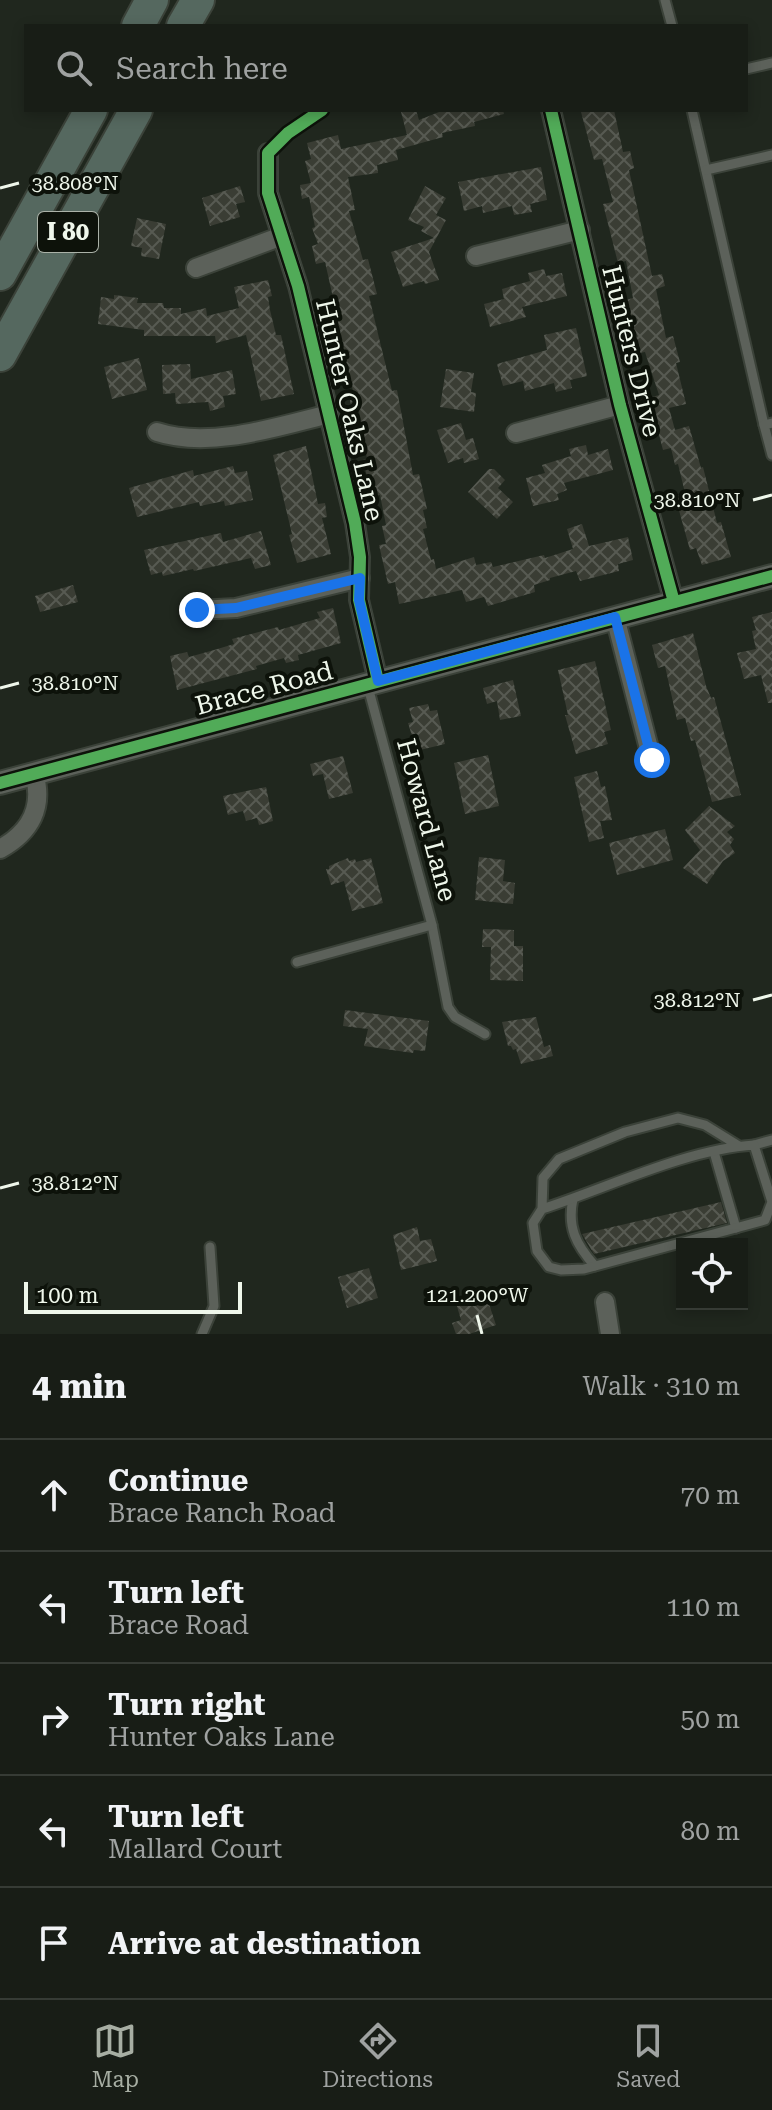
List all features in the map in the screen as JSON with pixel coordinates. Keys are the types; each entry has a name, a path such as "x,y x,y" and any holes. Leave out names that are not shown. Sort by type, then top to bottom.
{"highway":[{"path":"139,24 152,0"},
{"path":"184,24 198,0"},
{"name":"I 80","path":"0,274 90,112"},
{"name":"I 80","path":"0,355 135,112"}],"street":[{"name":"Hunters Drive","path":"551,112 620,405 674,602"},
{"name":"Hunter Oaks Lane","path":"268,153 268,193 298,286 358,541 359,600 372,682"},
{"path":"476,256 580,230"},
{"path":"196,268 282,236"},
{"path":"516,433 620,405"},
{"path":"157,432 180,438 213,438 329,414"},
{"name":"Brace Road","path":"0,783 772,576"},
{"path":"197,610 236,608 360,578"},
{"path":"615,617 652,760"},
{"path":"0,849 24,832 34,818 38,789 34,773"},
{"path":"605,1302 610,1334"}],"lane":[{"path":"665,0 671,24"},
{"path":"748,69 772,63"},
{"path":"692,112 768,424 772,455"},
{"path":"706,170 772,155"},
{"name":"Howard Lane","path":"297,962 432,925 372,682"},
{"path":"432,925 448,1007 455,1017 485,1034"},
{"path":"739,1146 705,1125 678,1118 625,1132 559,1159 543,1178 542,1209 533,1223 542,1262 561,1270 595,1266 765,1220 772,1202 754,1145"},
{"path":"542,1209 714,1152 772,1140"},
{"path":"714,1152 736,1228"},
{"path":"573,1199 570,1215 573,1236 595,1266"},
{"path":"202,1334 214,1306 210,1247"}],"building":[{"path":"401,112 417,112 419,120 439,112 504,114 474,122 475,126 442,133 443,137 396,150 398,160 377,165 378,173 348,177 355,210 349,211 363,260 368,259 377,294 369,296 392,391 397,390 413,475 419,474 427,509 423,510 427,528 423,529 431,560 434,559 436,569 474,557 476,565 491,562 493,567 544,555 545,558 573,549 567,529 582,524 589,546 628,537 633,560 618,564 619,571 580,581 576,571 534,585 535,592 488,606 484,597 466,602 462,590 399,604 395,582 388,584 379,545 386,544 380,495 372,497 363,460 367,459 359,411 352,413 350,400 355,399 342,347 338,348 334,330 331,312 336,311 325,262 316,264 312,246 318,244 312,228 315,227 309,197 302,199 300,185 311,183 305,161 311,159 307,143 338,135 341,149 407,135"},
{"path":"581,112 614,112 623,152 630,151 634,168 629,170 652,276 662,274 665,286 656,289 666,338 673,336 680,362 676,363 686,404 669,408 675,430 689,426 717,523 721,522 731,557 702,565 696,548 690,550 675,496 685,493 678,464 675,465 671,448 663,450 649,398 659,395 645,352 639,353 626,300 633,298 626,261 618,263 603,204 613,202 602,159 594,160"},
{"path":"541,167 547,200 530,204 532,212 514,215 512,206 483,213 482,206 464,211 458,182"},
{"path":"240,186 245,202 236,204 240,217 210,226 202,198"},
{"path":"425,186 446,198 436,215 446,220 429,252 439,280 403,287 391,252 434,238 421,231 424,227 408,220"},
{"path":"137,218 166,224 159,259 141,256 142,248 131,246"},
{"path":"544,269 546,276 562,273 567,296 522,307 526,317 490,327 484,304 504,299 502,289 530,281 528,273"},
{"path":"268,280 272,296 268,297 270,310 276,335 281,335 294,394 261,401 246,335 216,343 215,336 144,336 144,330 98,324 101,297 114,299 114,295 138,298 137,303 163,303 164,308 181,308 181,314 206,308 207,316 239,308 234,287"},
{"path":"576,328 587,376 570,380 572,388 556,392 554,383 525,391 523,381 503,386 497,364 547,350 544,335"},
{"path":"139,358 147,390 112,399 104,367"},
{"path":"190,364 191,379 232,370 236,394 223,396 225,407 210,411 208,402 176,404 175,393 163,394 162,365"},
{"path":"446,369 474,373 471,392 476,393 474,412 440,407"},
{"path":"461,423 466,440 473,438 479,459 464,463 463,458 448,463 437,430"},
{"path":"586,445 588,455 608,449 613,470 564,483 567,490 557,494 559,500 533,506 526,478 545,473 542,465 571,456 569,449"},
{"path":"306,446 318,504 325,503 327,517 322,518 331,554 297,563 273,455"},
{"path":"233,466 235,473 247,471 253,500 225,506 224,501 200,506 199,502 137,517 129,488 193,470 194,476"},
{"path":"489,469 494,469 505,480 498,488 513,502 497,519 468,492"},
{"path":"261,531 271,565 255,569 251,558 194,571 151,575 144,550 221,533 223,542"},
{"path":"73,585 78,602 40,612 35,596"},
{"path":"333,608 341,643 298,655 299,660 286,663 284,658 256,666 257,669 177,690 170,656 187,652 189,657 214,650 234,644 232,639 320,618 317,612"},
{"path":"772,612 772,703 768,703 761,675 744,679 737,653 756,649 752,617"},
{"path":"693,633 706,686 711,698 714,697 741,795 712,802 695,740 691,741 685,718 677,720 665,666 658,668 652,645"},
{"path":"595,661 611,730 604,732 608,744 576,754 565,715 568,715 558,670"},
{"path":"513,680 521,716 500,720 497,701 487,704 483,688"},
{"path":"428,704 430,711 437,710 445,744 420,750 408,723 413,722 409,708"},
{"path":"488,755 499,806 465,814 454,763"},
{"path":"343,756 353,793 329,799 323,774 313,776 310,764"},
{"path":"597,771 601,787 605,786 612,820 600,821 604,838 589,842 574,777"},
{"path":"266,787 273,821 259,825 257,818 246,821 243,811 228,815 223,796"},
{"path":"709,806 735,826 727,832 734,839 730,845 735,853 723,861 707,884 683,868 700,850 685,830"},
{"path":"665,829 673,860 617,875 609,843"},
{"path":"479,857 505,860 503,881 515,883 513,904 475,900"},
{"path":"348,858 356,862 371,858 383,903 352,911 344,881 331,885 326,869"},
{"path":"483,929 514,930 514,946 523,946 523,981 490,980 491,947 482,947"},
{"path":"345,1010 429,1021 425,1051 414,1050 413,1053 364,1046 368,1029 343,1026"},
{"path":"536,1017 544,1047 550,1045 553,1056 521,1064 516,1049 508,1046 502,1022"},
{"path":"721,1202 727,1223 594,1254 582,1234"},
{"path":"417,1227 420,1241 431,1239 437,1261 401,1270 393,1235"},
{"path":"369,1268 378,1298 347,1308 338,1277"},
{"path":"485,1292 496,1325 469,1334 456,1334 452,1323 461,1320 456,1303"}],"cycle path":[{"path":"319,112 288,133 268,153 268,193 298,286 355,523 360,557 359,600 378,681"},
{"path":"551,112 620,405 674,602"},
{"path":"0,783 772,576"}],"route":[{"path":"197,610 236,608 360,578 359,600 378,681 615,617 652,760"}]}
